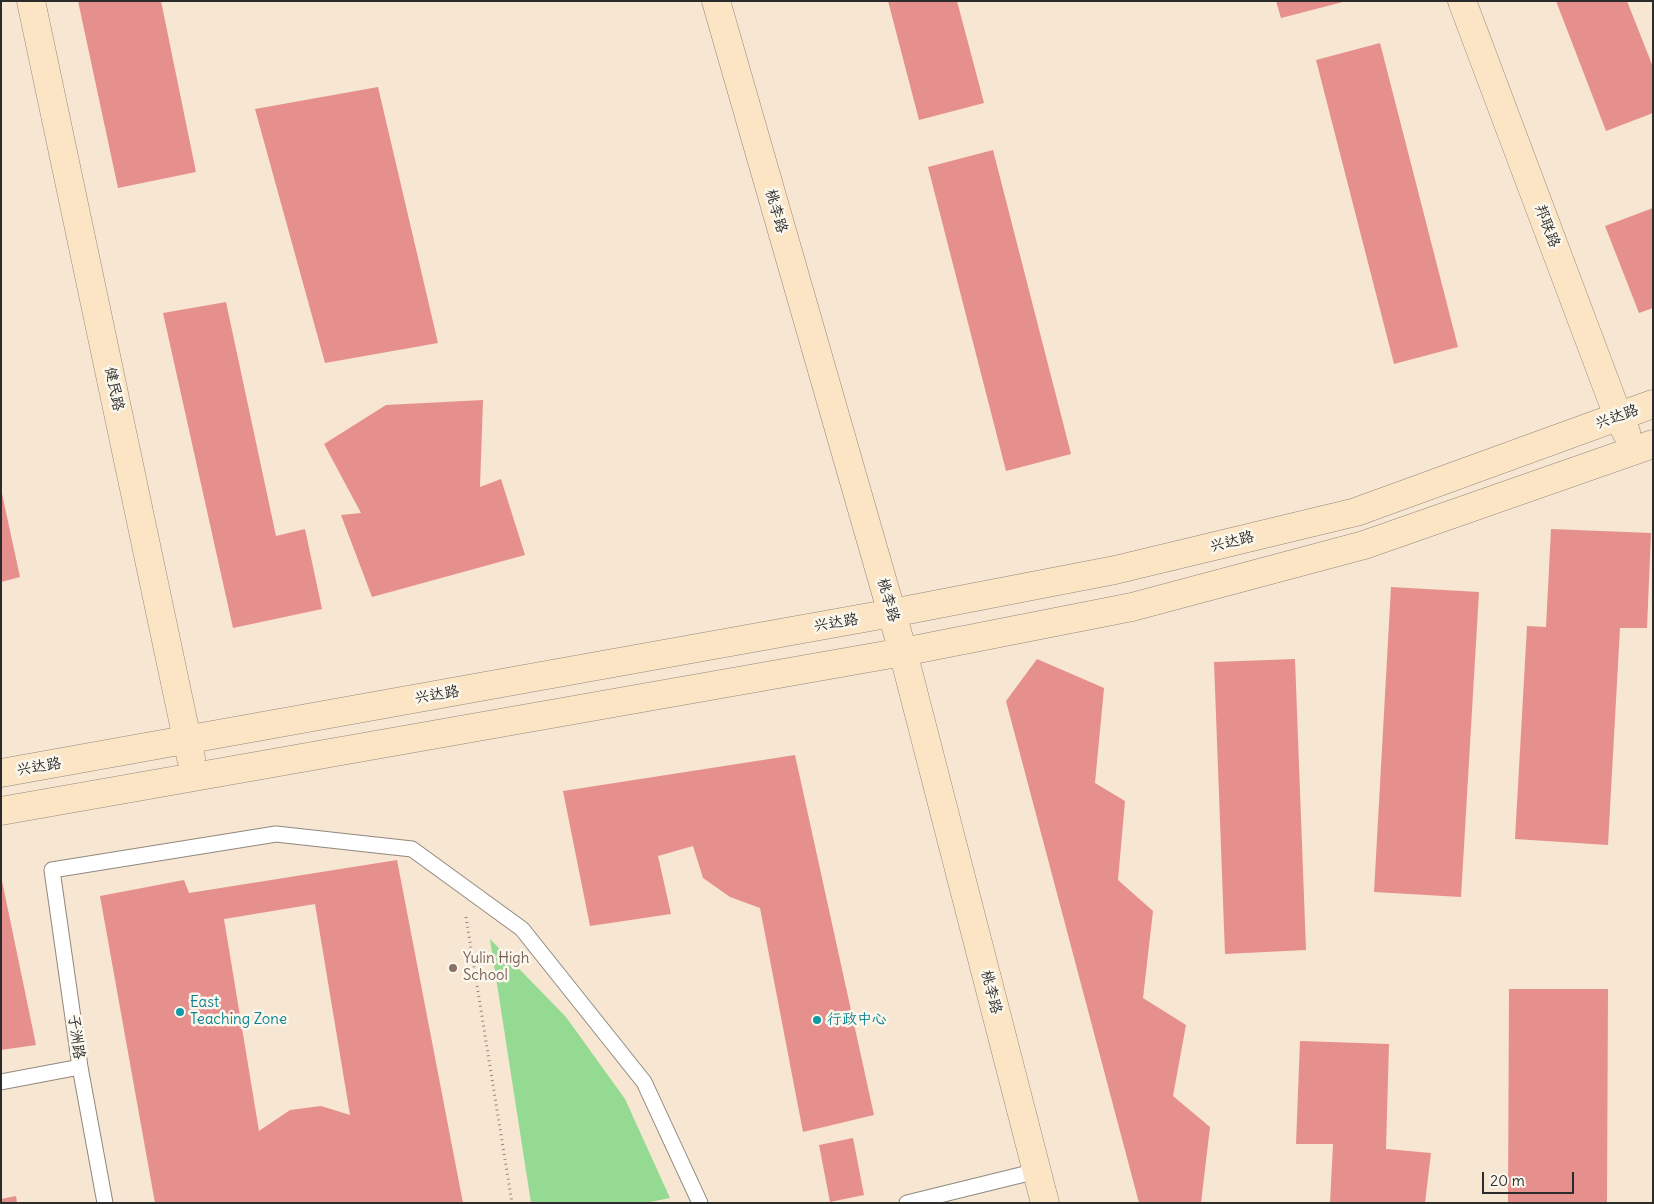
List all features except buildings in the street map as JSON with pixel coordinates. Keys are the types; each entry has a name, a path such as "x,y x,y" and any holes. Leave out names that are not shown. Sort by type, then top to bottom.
{"main road":[{"name":"健民路","path":"32,1 195,777"},
{"name":"桃李路","path":"716,1 904,652 1045,1203"},
{"name":"邦联路","path":"1462,1 1618,416 1644,447"},
{"name":"兴达路","path":"1,774 892,613 1115,570 1356,512 1653,404"},
{"path":"1,811 904,652 1132,607 1364,546 1644,447"}],"lane":[{"name":"子洲路","path":"105,1203 80,1067 52,870 276,834 412,849 461,884"},
{"path":"461,884 522,928 644,1082 700,1203"},
{"path":"1,1082 80,1067"},
{"path":"907,1203 1037,1171"}],"path":[{"path":"461,884 512,1203"}],"green space":[{"path":"490,939 566,1017 625,1099 670,1198 645,1203 531,1203"}],"place":[{"name":"Yulin High School","path":"453,968"},
{"name":"East Teaching Zone","path":"180,1012"},
{"name":"行政中心","path":"817,1020"}]}
